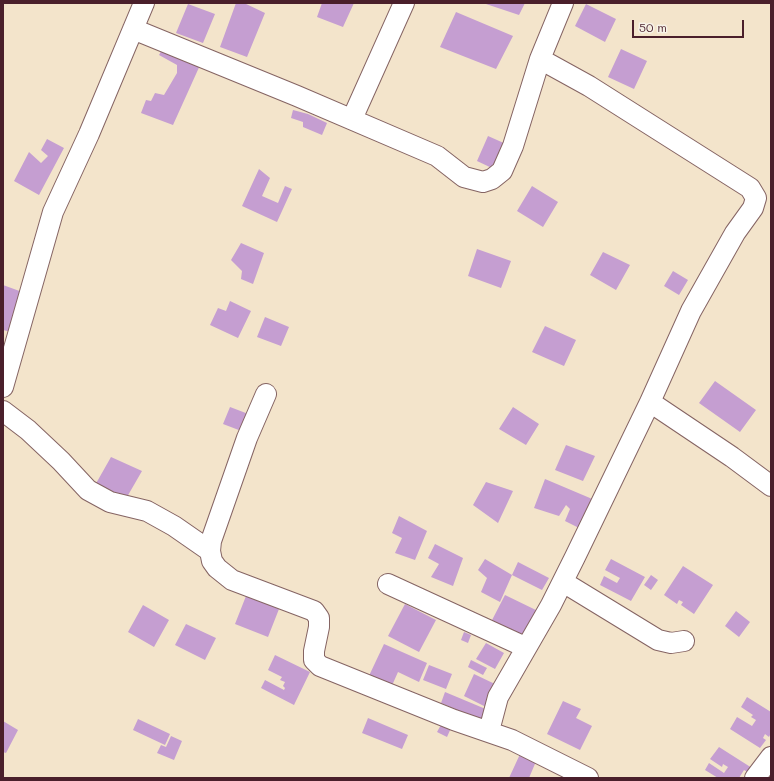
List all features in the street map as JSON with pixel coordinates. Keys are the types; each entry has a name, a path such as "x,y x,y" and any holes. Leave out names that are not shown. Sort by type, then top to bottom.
{"street":[{"path":"3,387 53,212 89,134 144,3"},
{"path":"352,119 404,3"},
{"path":"133,29 352,119 437,156 464,177 483,182 492,180 502,171 513,146 540,59 563,3"},
{"path":"489,731 498,697 563,582 692,311 735,233 753,208 756,198 750,188 588,86 540,59"},
{"path":"266,394 247,438 211,541 210,551 212,561 217,568 232,580 314,611 319,618 314,660 320,666 454,720 512,740 588,778"},
{"path":"650,402 732,457 771,486"},
{"path":"3,411 33,435 61,461 88,490 110,502 147,511 174,526 210,551"},
{"path":"563,582 658,640 671,643 684,641"},
{"path":"388,584 526,647"},
{"path":"755,778 771,757"}],"building":[{"path":"236,3 244,3 265,13 247,57 220,47"},
{"path":"322,3 354,3 343,27 317,17"},
{"path":"483,3 525,3 519,15"},
{"path":"188,4 215,14 203,43 176,33"},
{"path":"586,4 616,19 605,42 575,26"},
{"path":"456,12 513,36 496,69 440,47"},
{"path":"164,46 201,63 173,125 141,113 146,100 151,101 155,93 164,95 177,73 177,65 159,55"},
{"path":"621,49 647,61 634,89 608,77"},
{"path":"293,110 308,114 327,123 322,135 303,127 303,122 291,118"},
{"path":"488,136 506,144 494,169 477,161"},
{"path":"47,139 64,148 39,195 14,181 29,152 41,163 48,156 41,150"},
{"path":"259,169 270,178 262,196 278,203 285,186 292,189 277,222 242,206"},
{"path":"532,186 558,202 543,227 517,211"},
{"path":"241,243 264,253 253,284 241,279 242,271 231,260"},
{"path":"477,249 511,261 501,288 468,276"},
{"path":"603,252 630,265 616,290 590,275"},
{"path":"673,271 688,280 679,295 664,286"},
{"path":"3,285 25,293 11,332 3,330"},
{"path":"230,301 251,311 238,338 210,325 218,308 226,311"},
{"path":"265,317 289,327 281,346 257,337"},
{"path":"545,326 576,340 564,366 532,352"},
{"path":"715,381 756,410 740,432 699,403"},
{"path":"230,407 251,415 244,432 223,424"},
{"path":"513,407 539,424 526,445 499,429"},
{"path":"566,445 595,456 583,481 555,470"},
{"path":"111,457 142,471 127,497 94,487"},
{"path":"545,479 597,501 583,530 565,521 570,509 566,505 559,516 534,508"},
{"path":"486,482 513,491 498,523 473,505"},
{"path":"399,516 427,531 415,560 395,553 402,538 392,533"},
{"path":"435,544 463,558 453,586 431,577 439,564 428,558"},
{"path":"485,559 512,575 500,602 481,592 487,578 478,570"},
{"path":"611,559 645,577 631,601 600,585 604,576 617,583 620,578 605,570"},
{"path":"518,562 549,578 542,590 512,575"},
{"path":"683,566 713,585 694,614 681,605 683,602 679,600 677,604 664,595"},
{"path":"651,575 658,580 651,590 644,585"},
{"path":"505,595 540,612 525,641 490,624"},
{"path":"246,596 279,609 268,637 235,624"},
{"path":"405,604 436,620 419,652 388,636"},
{"path":"143,605 169,620 154,647 128,632"},
{"path":"736,611 750,622 739,637 725,626"},
{"path":"186,624 216,638 205,660 175,645"},
{"path":"464,632 471,635 468,643 461,640"},
{"path":"486,643 504,653 495,669 476,659"},
{"path":"384,644 427,663 419,682 398,672 390,690 367,680"},
{"path":"275,655 310,672 294,705 261,688 265,680 284,690 285,688 283,686 285,682 280,680 282,677 268,670"},
{"path":"471,660 487,668 483,675 468,667"},
{"path":"429,665 452,674 446,689 423,680"},
{"path":"474,674 497,685 486,707 464,696"},
{"path":"445,692 488,710 483,721 441,703"},
{"path":"747,697 771,712 771,733 769,737 765,734 763,738 766,740 760,748 730,729 737,717 752,726 756,720 751,717 753,715 741,707"},
{"path":"563,701 581,709 576,718 592,726 580,750 547,734"},
{"path":"368,718 408,735 402,749 362,733"},
{"path":"138,719 170,734 165,745 133,730"},
{"path":"3,721 18,730 6,753 3,752"},
{"path":"442,723 451,728 447,737 437,732"},
{"path":"171,736 182,741 174,760 157,753 161,745 166,747"},
{"path":"719,747 752,768 751,774 744,770 739,778 718,778 705,770 709,763 724,773 728,767 723,764 722,767 710,759"},
{"path":"521,752 537,759 529,778 509,778"}]}
